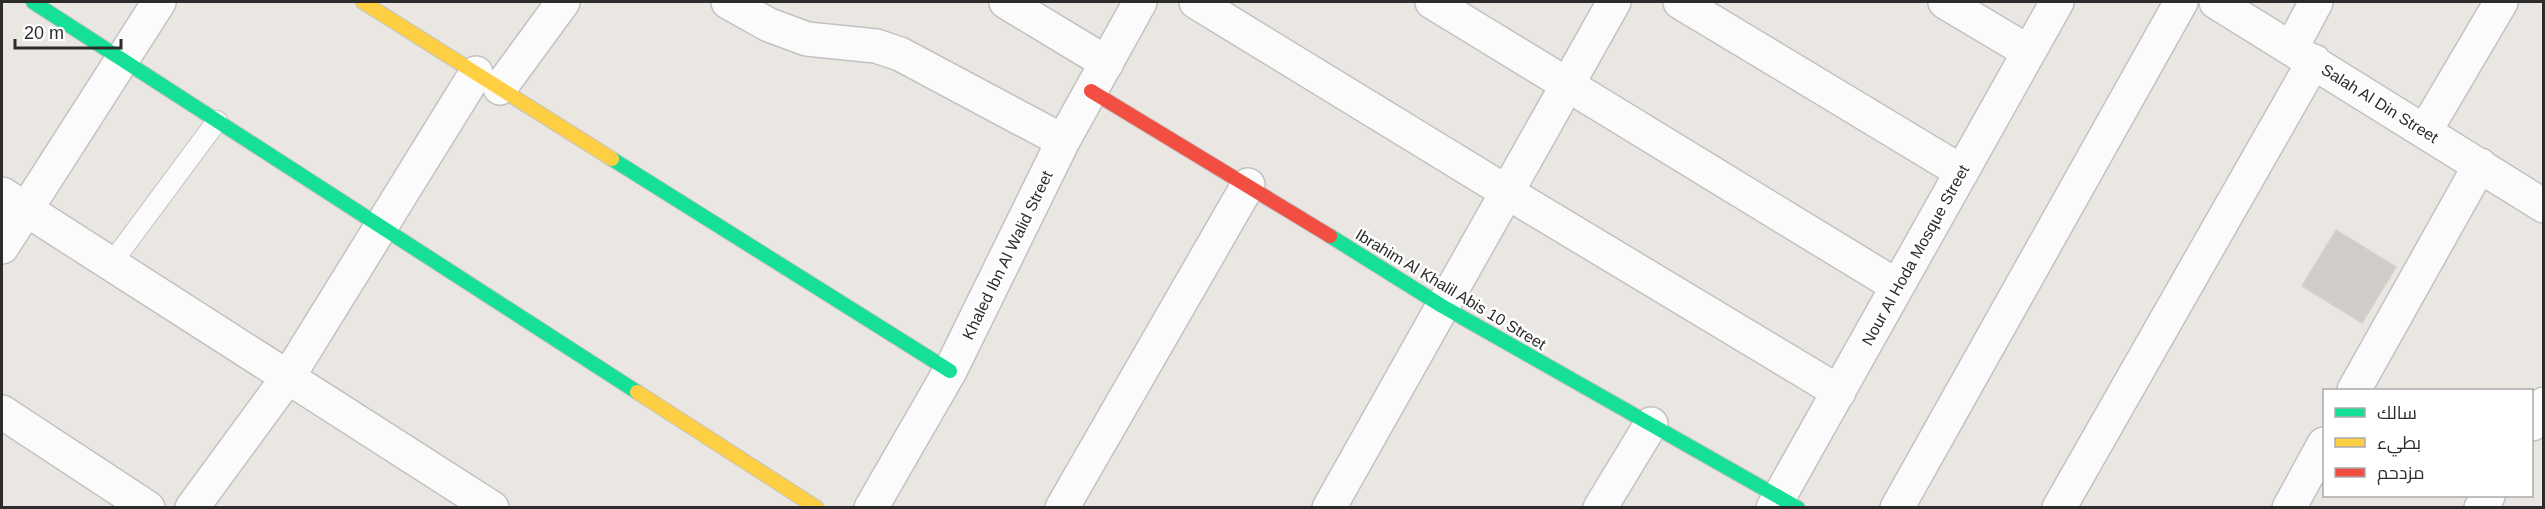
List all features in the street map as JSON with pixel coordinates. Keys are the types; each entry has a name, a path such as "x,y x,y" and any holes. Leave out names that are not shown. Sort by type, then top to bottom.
{"street":[{"path":"33,2 817,507"},
{"path":"2,247 14,202 122,59 159,2"},
{"path":"363,2 950,371"},
{"path":"192,507 288,377 381,227 488,80 563,2"},
{"path":"728,2 769,25 807,39 876,46 900,54 1063,141"},
{"path":"1006,2 1107,63"},
{"name":"Khaled Ibn Al Walid Street","path":"871,507 950,371 1063,141 1140,2"},
{"path":"1196,2 1839,392"},
{"path":"1432,2 1898,286"},
{"path":"1329,507 1505,191 1614,2"},
{"path":"1680,2 1962,172"},
{"path":"1945,2 2029,52"},
{"name":"Nour Al Hoda Mosque Street","path":"1783,504 1839,392 2057,2"},
{"path":"1897,507 2181,2"},
{"name":"Salah Al Din Street","path":"2216,2 2544,206"},
{"path":"2058,507 2303,54 2316,2"},
{"path":"2425,131 2501,2"},
{"name":"Ibrahim Al Khalil Abis 10 Street","path":"1091,91 1248,185 1442,306 1650,424 1783,504"},
{"path":"2355,389 2480,165"},
{"path":"1062,507 1248,185"},
{"path":"14,202 492,507"},
{"path":"2533,422 2544,404"},
{"path":"2,412 148,507"},
{"path":"1600,507 1650,424"},
{"path":"2289,507 2323,448"}],"lane":[{"path":"111,264 217,121"}],"building":[{"path":"2336,230 2396,267 2362,323 2302,286"}],"traffic: fast":[{"path":"33,2 637,392"},
{"path":"612,159 950,371"},
{"path":"1330,236 1442,306 1798,508"}],"traffic: slow":[{"path":"363,2 612,159"},
{"path":"637,392 817,508"}],"traffic: jam":[{"path":"1091,91 1330,236"}]}
